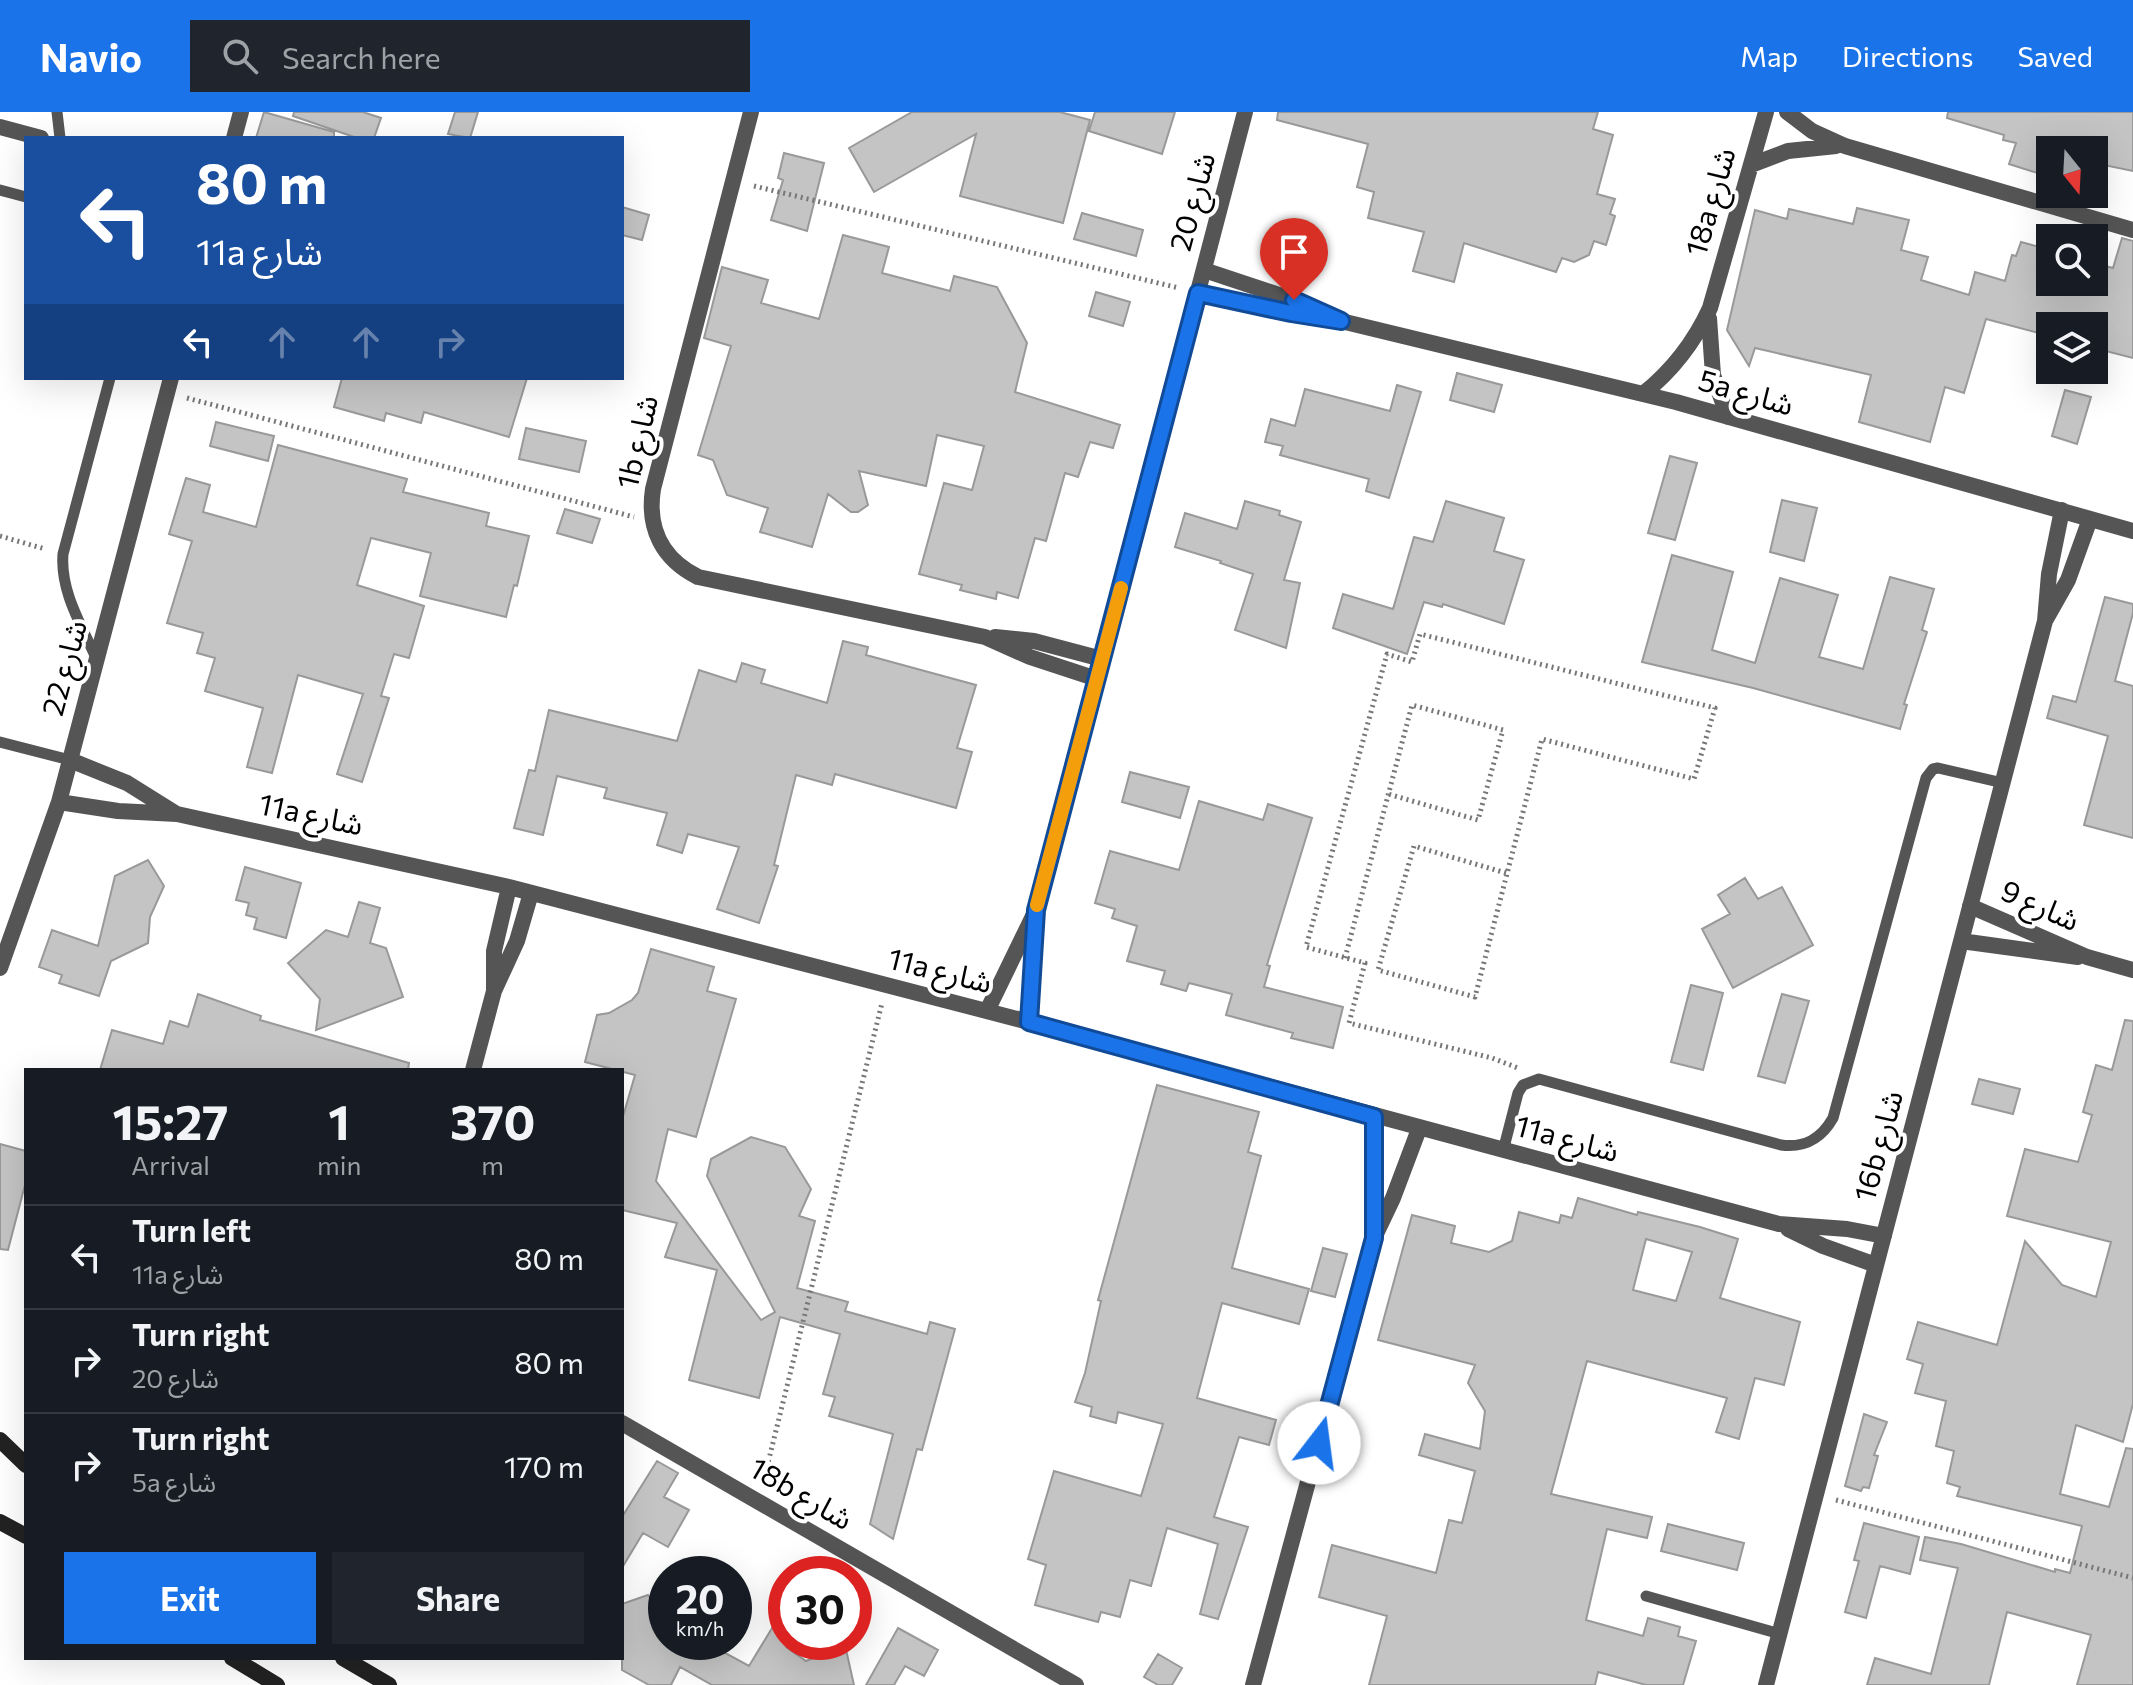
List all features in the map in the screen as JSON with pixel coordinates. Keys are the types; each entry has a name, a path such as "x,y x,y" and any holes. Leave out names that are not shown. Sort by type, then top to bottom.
{"main road":[{"path":"0,1440 24,1463"},
{"path":"0,1522 24,1535"},
{"path":"235,1660 277,1685"},
{"path":"346,1660 389,1685"}],"street":[{"path":"235,136 241,112"},
{"name":"1b شارع","path":"751,112 653,489 652,522 659,541 670,558 698,577 985,637 1034,641 1102,659"},
{"name":"شارع 20","path":"987,1011 1036,910 1245,112"},
{"name":"18a شارع","path":"1643,394 1676,364 1701,328 1710,308 1766,112"},
{"path":"1787,112 1812,131 1845,146 2133,230"},
{"path":"0,127 34,136"},
{"path":"1751,165 1788,151 1845,146"},
{"name":"5a شارع","path":"1204,270 1294,300 1341,321"},
{"name":"5a شارع","path":"1198,293 1341,321 1643,394 2133,531"},
{"name":"18a شارع","path":"1710,308 1708,330 1713,375 1728,417"},
{"name":"شارع 22","path":"0,968 59,802 169,385"},
{"name":"16b شارع","path":"1766,1685 2045,621 2049,574 2062,510"},
{"name":"16b شارع","path":"2045,621 2068,580 2090,519"},
{"name":"1b شارع","path":"985,637 1030,657 1097,679"},
{"name":"11a شارع","path":"70,760 127,783 177,814"},
{"name":"11a شارع","path":"59,802 118,811 177,814 509,887 1029,1022 1779,1224 1847,1229 1884,1236"},
{"path":"494,991 494,951 509,887"},
{"path":"474,1068 494,991 517,941 531,893"},
{"name":"شارع 9","path":"1970,906 2087,957 2133,970"},
{"name":"شارع 20","path":"1029,1022 1036,910"},
{"name":"شارع 9","path":"1961,941 2087,957"},
{"path":"1374,1117 1374,1238"},
{"path":"1253,1685 1374,1238 1397,1189 1419,1129"},
{"name":"11a شارع","path":"1779,1224 1823,1246 1876,1265"},
{"name":"18b شارع","path":"624,1424 1076,1685"}],"lane":[{"path":"57,112 60,136"},
{"path":"0,190 24,196"},
{"path":"97,660 66,591 63,554 109,380"},
{"path":"0,742 70,760"},
{"path":"1503,1151 1518,1093 1531,1080 1548,1080 1781,1145 1794,1146 1818,1138 1833,1118 1926,778 1933,769 1938,768 2003,783"},
{"path":"1646,1596 1780,1634"}],"path":[{"path":"733,181 1198,293"},
{"path":"169,385 652,522"},
{"path":"0,536 63,554"},
{"path":"1506,873 1414,846 1378,970 1475,997 1542,739 1694,779 1715,708 1420,634 1412,662 1387,654 1306,947 1365,963 1349,1023 1511,1063 1531,1080"},
{"path":"1345,958 1388,794 1412,705 1503,730 1478,820 1388,794"},
{"path":"759,1502 886,987"},
{"path":"1816,1495 2133,1578"}],"building":[{"path":"264,112 334,132 334,136 257,136"},
{"path":"294,112 363,112 381,118 375,136 351,136 293,116"},
{"path":"455,112 478,112 471,136 448,134"},
{"path":"912,112 1060,112 1090,120 1063,223 960,196 976,134 874,192 849,148"},
{"path":"1095,112 1175,112 1162,154 1089,131"},
{"path":"1278,112 1598,112 1593,129 1613,135 1597,194 1615,199 1610,214 1615,216 1606,245 1594,241 1589,255 1574,262 1562,258 1556,272 1464,243 1454,282 1413,271 1424,232 1368,218 1374,192 1357,187 1368,144 1277,120"},
{"path":"1948,112 2133,112 2133,171 2108,166 2108,136 2036,136 2036,173 2009,164 2016,143 2003,140 2004,135 1947,118"},
{"path":"784,153 824,163 807,231 771,220 783,180 778,178"},
{"path":"624,208 649,215 642,240 624,236"},
{"path":"1857,208 1909,220 1901,250 1928,257 1921,280 1969,295 1975,272 2005,281 2012,255 2016,256 2021,242 2036,246 2036,296 2108,296 2108,267 2113,268 2122,238 2133,241 2133,358 2108,352 2108,312 2036,312 2036,332 1986,319 1964,393 1945,387 1930,442 1859,422 1871,375 1755,348 1749,366 1727,330 1755,210 1787,219 1789,209 1853,224"},
{"path":"1082,213 1143,230 1136,256 1074,239"},
{"path":"843,235 889,247 882,273 950,291 954,276 997,287 1027,343 1015,392 1120,425 1113,448 1090,442 1078,477 1065,473 1046,541 1035,538 1018,598 997,592 996,599 960,590 962,585 919,574 944,483 972,490 984,446 937,435 926,486 859,471 868,505 858,512 851,512 828,494 812,547 760,532 768,508 727,495 713,460 698,455 731,346 704,338 722,267 768,280 761,303 819,319"},
{"path":"1096,292 1130,302 1123,326 1089,316"},
{"path":"1457,373 1502,385 1494,412 1450,400"},
{"path":"341,380 526,380 509,437 424,412 421,423 386,413 384,421 334,407"},
{"path":"1397,385 1421,392 1389,498 1366,491 1369,479 1280,455 1283,446 1265,442 1271,419 1295,426 1305,389 1390,411"},
{"path":"2065,390 2091,397 2077,444 2052,436"},
{"path":"216,422 274,436 268,461 210,446"},
{"path":"526,428 586,441 579,472 519,459"},
{"path":"278,445 407,479 403,492 489,513 486,526 529,536 506,617 420,596 431,553 371,538 357,585 424,606 409,658 394,654 381,696 389,698 362,782 337,774 363,694 298,675 272,773 247,767 263,708 205,691 215,658 197,653 203,633 167,623 192,541 169,534 186,478 210,485 203,512 256,527"},
{"path":"1670,456 1697,463 1675,540 1648,533"},
{"path":"1782,500 1817,508 1804,561 1770,552"},
{"path":"1245,501 1280,511 1279,515 1301,522 1284,580 1300,583 1286,648 1235,630 1253,574 1175,547 1185,513 1237,529"},
{"path":"1446,501 1504,518 1494,551 1524,560 1504,624 1443,604 1442,607 1424,602 1407,654 1333,628 1343,594 1393,609 1414,537 1433,542"},
{"path":"565,509 600,519 592,543 557,533"},
{"path":"1672,555 1733,572 1712,650 1755,663 1780,578 1838,595 1819,657 1863,669 1890,577 1934,589 1922,630 1927,632 1904,704 1907,705 1900,729 1753,688 1642,662"},
{"path":"2105,597 2133,604 2115,681 2133,686 2133,838 2084,825 2108,736 2047,718 2053,696 2076,702"},
{"path":"843,641 868,647 866,655 976,685 957,748 972,752 956,808 835,774 832,785 796,775 774,865 778,866 759,923 717,909 739,847 688,834 682,853 657,845 667,813 604,798 607,788 557,776 543,835 514,828 529,770 535,771 549,710 677,741 699,670 736,682 742,663 765,670 761,683 827,703"},
{"path":"1130,772 1189,787 1180,818 1122,802"},
{"path":"1199,801 1263,820 1268,804 1312,818 1267,965 1270,966 1264,987 1343,1007 1333,1048 1291,1038 1293,1033 1226,1015 1232,994 1189,983 1186,991 1161,984 1165,971 1127,961 1137,926 1112,918 1115,909 1095,903 1110,851 1179,870"},
{"path":"148,860 164,886 150,917 148,943 111,961 99,996 59,983 62,975 39,967 52,930 98,946 115,876"},
{"path":"245,867 301,883 286,938 254,929 257,918 246,915 249,903 236,900"},
{"path":"1745,878 1758,899 1782,887 1813,945 1733,988 1702,929 1730,914 1718,895"},
{"path":"359,902 380,908 370,943 386,948 403,997 316,1030 320,999 288,963 326,930 348,937"},
{"path":"651,949 714,967 707,991 736,999 696,1137 668,1129 656,1181 761,1320 775,1312 707,1176 711,1159 751,1137 785,1147 811,1189 799,1216 815,1221 797,1288 848,1302 845,1311 927,1334 930,1322 955,1329 922,1450 917,1449 893,1539 870,1524 893,1434 829,1416 835,1397 823,1394 840,1334 780,1317 759,1398 689,1380 717,1270 665,1257 677,1223 624,1210 624,1113 635,1075 624,1072 624,1068 608,1068 585,1062 597,1015 609,1013 638,993"},
{"path":"1691,985 1723,993 1703,1070 1671,1062"},
{"path":"198,994 261,1016 260,1020 409,1063 408,1068 101,1068 112,1030 163,1044 170,1021 188,1027"},
{"path":"1782,994 1809,1001 1785,1083 1758,1076"},
{"path":"2125,1020 2133,1021 2133,1404 2123,1442 2076,1425 2060,1494 2109,1507 2126,1448 2133,1449 2133,1685 2077,1685 2091,1635 2007,1612 1989,1685 1867,1685 1875,1658 1931,1674 1958,1568 1920,1560 1925,1537 1961,1544 2055,1572 2055,1569 2070,1573 2082,1526 1957,1496 1960,1487 1947,1483 1954,1451 1936,1446 1946,1401 1915,1393 1923,1364 1907,1359 1918,1322 1997,1345 2025,1241 2062,1285 2096,1297 2111,1242 2007,1216 2025,1149 2078,1162 2092,1115 2083,1112 2096,1065 2112,1070"},
{"path":"1979,1079 2020,1089 2013,1114 1972,1104"},
{"path":"1157,1085 1259,1112 1248,1152 1261,1156 1232,1268 1309,1289 1299,1324 1222,1303 1197,1398 1276,1420 1269,1445 1239,1437 1214,1517 1248,1527 1218,1619 1200,1614 1218,1544 1167,1528 1151,1586 1130,1580 1120,1617 1101,1612 1098,1622 1035,1605 1046,1565 1028,1559 1054,1471 1141,1496 1163,1424 1118,1412 1116,1423 1090,1416 1092,1407 1075,1402 1085,1373 1101,1301 1098,1300"},
{"path":"0,1144 24,1150 24,1189 8,1250 0,1249"},
{"path":"1578,1198 1738,1239 1720,1298 1800,1322 1784,1385 1755,1378 1739,1439 1716,1432 1727,1398 1587,1361 1551,1494 1652,1517 1647,1538 1607,1529 1586,1620 1643,1636 1648,1618 1680,1627 1678,1636 1696,1641 1683,1685 1646,1685 1598,1672 1595,1685 1369,1685 1387,1616 1319,1597 1332,1545 1436,1573 1449,1520 1462,1523 1475,1471 1419,1455 1425,1434 1480,1449 1485,1411 1468,1383 1475,1365 1378,1340 1412,1215 1455,1226 1451,1243 1489,1252 1512,1241 1519,1212 1559,1223 1561,1215 1572,1218","holes":["1646,1239 1692,1252 1676,1301 1633,1290"]},
{"path":"1323,1248 1347,1254 1335,1297 1311,1291"},
{"path":"1864,1414 1887,1422 1874,1455 1878,1456 1869,1488 1863,1487 1861,1491 1845,1486"},
{"path":"657,1461 678,1473 664,1497 689,1510 668,1547 643,1533 624,1565 624,1514"},
{"path":"1864,1523 1919,1537 1910,1574 1880,1566 1866,1618 1845,1612 1859,1561 1854,1560"},
{"path":"1668,1524 1744,1543 1737,1570 1661,1551"},
{"path":"648,1595 648,1660 738,1660 749,1666 768,1635 768,1660 848,1660 854,1685 712,1685 680,1667 671,1685 649,1685 622,1670 624,1603"},
{"path":"898,1628 938,1650 924,1676 905,1666 894,1685 866,1685"},
{"path":"1158,1654 1182,1668 1172,1685 1158,1685 1144,1677"}],"slow traffic":[{"path":"1037,905 1121,588"}],"route":[{"path":"1294,300 1341,321 1198,293 1036,910 1029,1022 1374,1117 1374,1238 1319,1443"}]}
